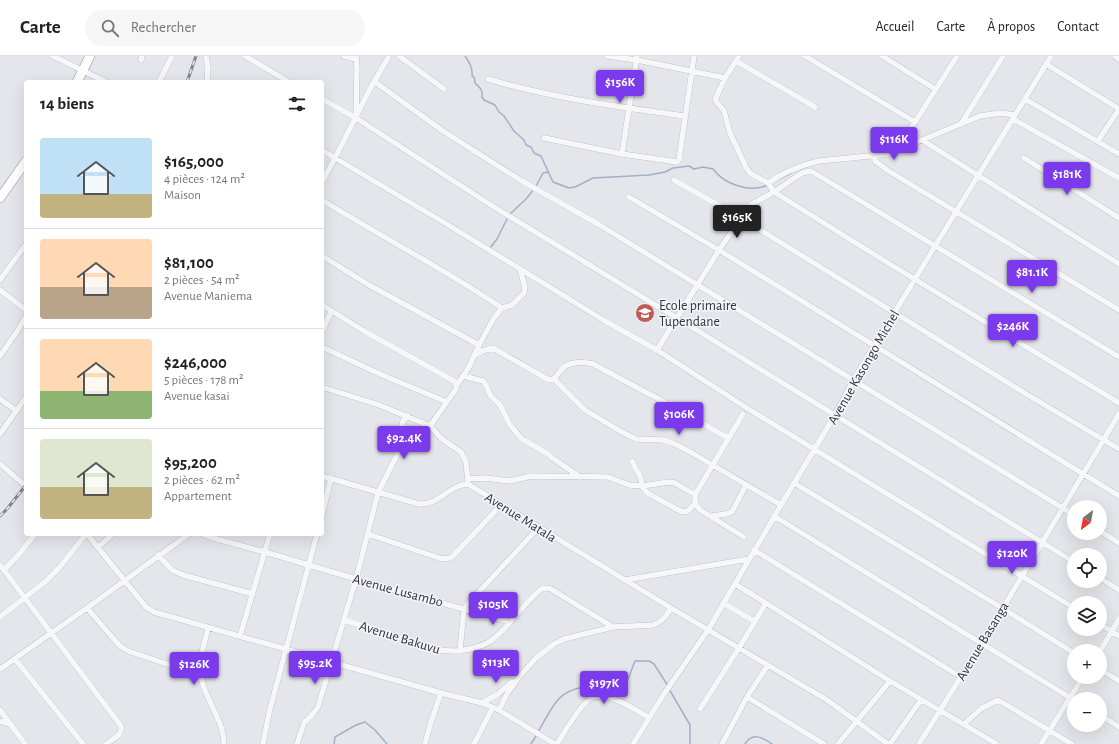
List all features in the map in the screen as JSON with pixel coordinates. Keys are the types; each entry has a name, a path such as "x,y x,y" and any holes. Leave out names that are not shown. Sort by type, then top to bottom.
{"highway":[{"path":"78,80 90,56"},
{"path":"0,198 24,164"}],"street":[{"path":"54,56 102,80"},
{"path":"160,80 172,56"},
{"path":"206,56 208,68 207,80"},
{"path":"245,56 286,80"},
{"path":"344,56 356,58 356,118"},
{"path":"324,178 371,87 389,56"},
{"path":"399,56 444,89"},
{"path":"607,56 637,58 725,78"},
{"path":"544,138 622,154 678,162 694,56"},
{"path":"805,56 915,122"},
{"path":"882,56 935,89"},
{"path":"657,350 719,250 750,205 770,188 778,177 819,160 875,158 890,154 896,149 915,122 957,56"},
{"name":"Avenue Kasongo Michel","path":"649,718 708,630 874,346 1051,56"},
{"path":"1115,56 1119,59"},
{"path":"622,154 637,58"},
{"path":"815,107 738,58 725,78 715,100 724,111 730,133 746,167 753,175 770,188 915,279 1119,403"},
{"path":"960,124 1002,58"},
{"path":"1046,64 1119,109 1098,141"},
{"path":"488,79 520,88 629,108 685,116"},
{"path":"375,82 443,131 522,182 598,224 1067,511"},
{"path":"1025,98 1119,154"},
{"path":"324,100 356,118 494,207 678,318 1067,558"},
{"path":"896,149 980,116 1000,113 1014,117 1119,178"},
{"path":"922,140 1119,264"},
{"path":"324,151 632,337 657,350 750,410 1067,604"},
{"path":"875,158 887,170 1119,310"},
{"path":"1024,158 1119,218"},
{"path":"770,188 802,173 811,171 936,245 1119,357"},
{"path":"674,180 741,218 1026,394 1119,449"},
{"path":"629,197 719,250 1119,496"},
{"path":"324,201 383,238 443,271 502,308"},
{"path":"0,280 24,247"},
{"path":"324,257 373,287 479,346"},
{"path":"297,744 304,722 318,707 356,579 378,493 399,451 418,433 430,426 456,389 479,346 502,308 512,305 524,293 525,288 520,269"},
{"path":"0,290 24,308"},
{"path":"486,297 497,315"},
{"path":"324,307 364,331 454,381 457,385"},
{"path":"324,327 331,312"},
{"path":"0,356 24,320"},
{"path":"324,348 382,375 447,402"},
{"path":"475,355 492,348 549,380 557,377 562,367 568,364 586,362 593,364 728,438"},
{"path":"464,376 483,382 486,385 490,395 500,404 510,425 522,439 548,454 580,477"},
{"path":"554,379 585,410 620,431 636,439 663,440 673,443 780,505"},
{"path":"324,388 408,416 430,426 442,439 461,452 466,462 468,482"},
{"path":"0,399 17,411"},
{"path":"0,434 24,400"},
{"path":"743,414 694,498 695,503 700,510 744,537"},
{"name":"Avenue Basanga","path":"920,744 1119,414"},
{"path":"398,444 403,421 408,416"},
{"path":"632,460 639,474 642,486 649,494 682,512 688,511 695,503"},
{"path":"0,464 24,483"},
{"path":"324,476 378,493 426,505 468,482 496,478 510,481 531,476 557,475 608,477 629,485 642,486 661,483 674,483 692,493 696,493"},
{"path":"324,507 331,478"},
{"name":"Avenue Matala","path":"468,482 538,528 827,700 889,744"},
{"path":"794,483 1067,649"},
{"path":"712,516 732,512 746,485"},
{"path":"368,534 446,559 452,557 501,505"},
{"path":"774,516 1067,696"},
{"path":"460,651 464,608 538,528"},
{"path":"1107,535 1119,543"},
{"path":"4,570 33,536"},
{"path":"0,617 59,568 84,536"},
{"path":"88,536 146,607 154,612 441,694 482,703 499,710 556,744 578,712 590,698 603,696 614,698 649,718 635,742 642,744"},
{"path":"98,547 111,536"},
{"path":"0,669 186,536"},
{"name":"Avenue Lusambo","path":"208,536 510,622"},
{"path":"240,636 269,536"},
{"path":"263,744 269,713 316,536"},
{"path":"754,550 961,677"},
{"path":"158,555 172,570 183,575 253,594"},
{"path":"625,580 749,559"},
{"path":"0,565 121,726 122,730 120,733 106,744"},
{"path":"1107,582 1119,590"},
{"path":"735,584 890,682 997,744"},
{"name":"Avenue Bakuvu","path":"344,620 441,650 450,652 460,651 483,645 492,640 530,599 542,589 547,587 551,588 613,627"},
{"path":"723,603 754,621"},
{"path":"700,708 766,603"},
{"path":"87,608 119,645 128,651 200,675"},
{"path":"499,710 507,694 519,677 536,658 554,644 564,639 613,627 645,626 658,623 664,618 671,608"},
{"path":"1104,644 1119,619"},
{"path":"208,628 200,675 222,732 224,744"},
{"path":"1107,629 1119,636"},
{"path":"16,659 83,744"},
{"path":"722,744 747,696 768,665"},
{"path":"1107,673 1119,681"},
{"path":"482,703 498,694 519,677"},
{"path":"838,744 890,682"},
{"path":"425,744 441,694"},
{"path":"747,696 824,744"},
{"path":"889,744 921,700"},
{"path":"964,724 982,708 998,700 1072,744"},
{"path":"1041,744 1067,706"},
{"path":"474,744 493,707"},
{"path":"0,710 25,744"},
{"path":"1107,719 1119,727"},
{"path":"0,721 10,724"}],"waterway":[{"path":"465,56 472,70 472,76 474,77 475,83 480,88 484,100 495,105 514,131 524,140 526,145 531,147 534,153 541,156 553,182 569,188 575,187 593,178 649,175 665,172 673,168 689,166 694,169 703,167 713,169 724,179 746,188 768,185"},
{"path":"536,186 543,173 548,172"},
{"path":"775,181 791,173"},
{"path":"510,214 534,189"},
{"path":"490,248 497,239 508,217"},
{"path":"538,732 554,704 566,693 584,687 619,684 628,679 635,661 649,661 654,664 668,686"},
{"path":"669,689 690,725 690,744"},
{"path":"334,744 335,737 356,725 365,722 375,730 387,744"},
{"path":"531,744 536,736"},
{"path":"745,744 748,740 754,737 765,739 772,744"}],"railway":[{"path":"188,80 196,56"},
{"path":"0,516 24,488"}],"place":[{"name":"Ecole primaire Tupendane","path":"645,313"}]}
